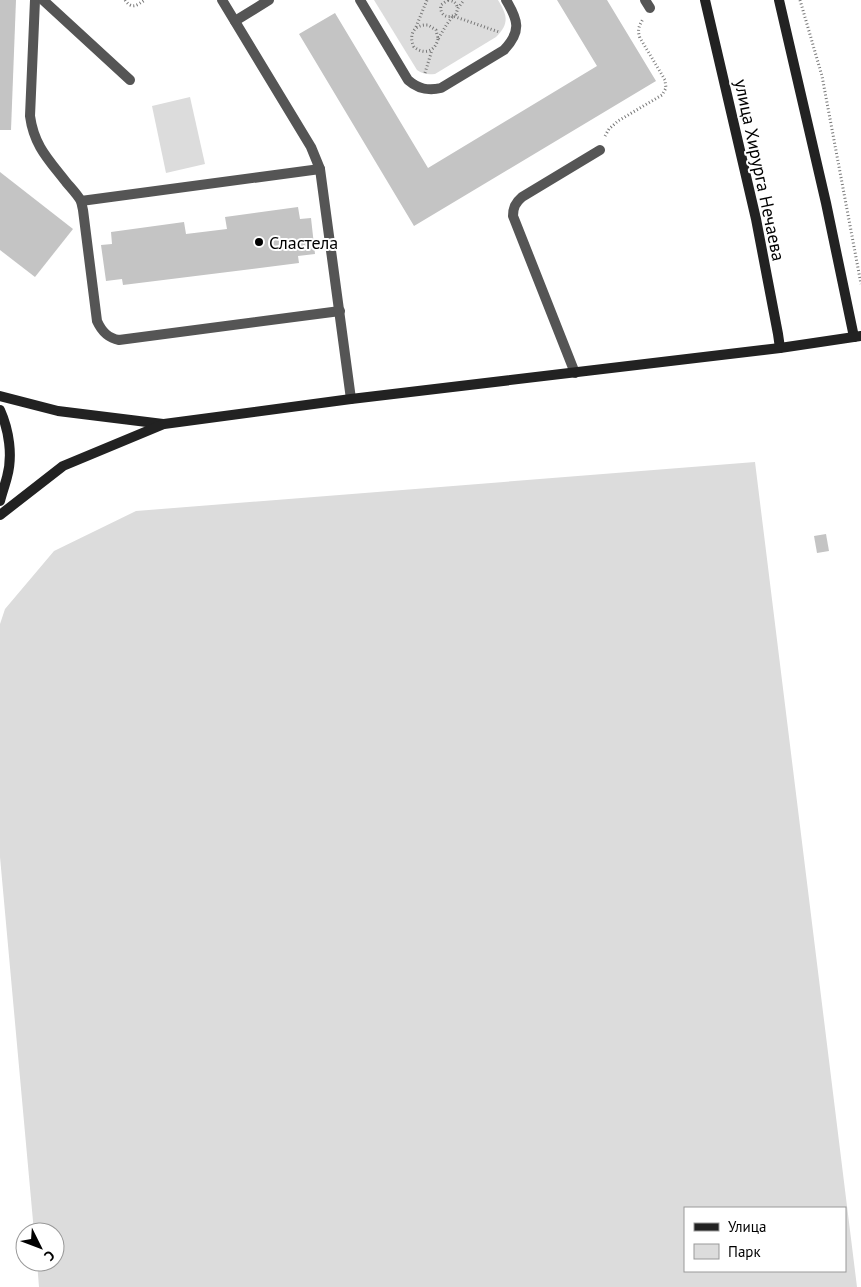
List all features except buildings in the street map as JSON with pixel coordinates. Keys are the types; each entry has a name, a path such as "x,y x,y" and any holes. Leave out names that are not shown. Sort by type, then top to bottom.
{"main road":[{"name":"улица Хирурга Нечаева","path":"705,0 756,219 780,348"},
{"path":"0,396 58,411 164,424 780,348 857,336 779,0"},
{"path":"0,410 10,448 8,476 0,500"},
{"path":"0,514 64,466 164,424"}],"lane":[{"path":"35,0 31,126 37,143 81,201 97,321 103,332 113,339 119,340 340,311"},
{"path":"43,0 130,80"},
{"path":"222,0 311,147 320,169 351,400"},
{"path":"235,21 269,0"},
{"path":"360,0 408,80 421,88 433,90 441,88 504,50 514,38 515,16 506,0"},
{"path":"575,373 513,216 513,211 514,206 522,198 600,150"},
{"path":"81,201 320,169"}],"path":[{"path":"125,0 133,6 145,0"},
{"path":"427,0 411,38 414,47 423,52 432,50"},
{"path":"458,8 453,1 445,0 440,9 445,16 453,16 514,38"},
{"path":"421,88 432,50 464,0"},
{"path":"800,0 822,76 861,284"},
{"path":"600,150 613,125 662,95 666,88 665,80 638,33 648,4"},
{"path":"393,54 419,26 428,25 436,30 438,39"}],"green space":[{"path":"374,0 498,0 506,19 496,37 435,74 425,74 417,70"},
{"path":"190,97 205,164 166,173 152,106"},
{"path":"755,462 857,1287 39,1287 38,1272 65,1272 65,1222 33,1222 0,857 0,624 5,609 54,551 136,511"}],"place":[{"name":"Сластела","path":"259,242"}]}
